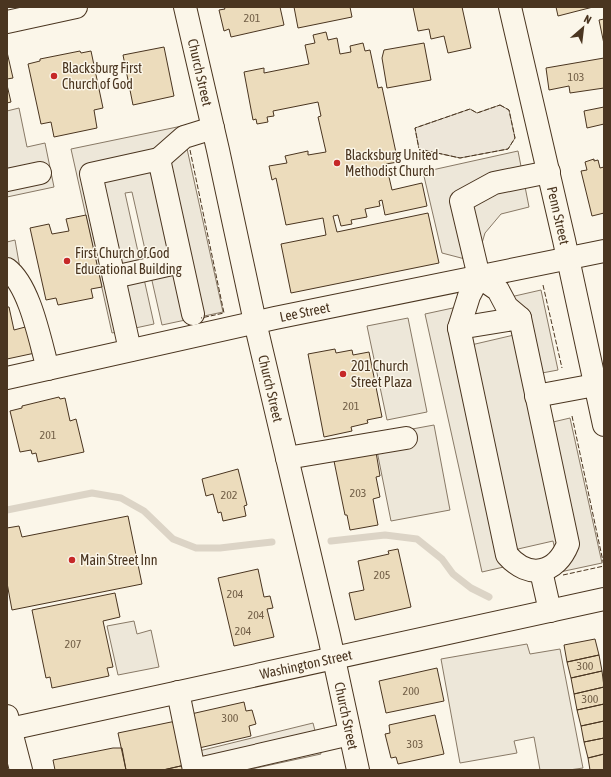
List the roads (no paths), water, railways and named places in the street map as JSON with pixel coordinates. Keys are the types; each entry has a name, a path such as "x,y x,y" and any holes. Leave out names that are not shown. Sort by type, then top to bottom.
{"street":[{"path":"15,16 76,7"},
{"name":"Church Street","path":"185,7 255,322 334,659 350,734 353,769"},
{"name":"Penn Street","path":"510,7 568,259 604,425"},
{"path":"130,350 91,174 159,159 184,137 213,128"},
{"path":"159,159 193,314"},
{"path":"479,277 498,290 507,307 520,318 568,544 563,557 556,564 541,571 522,568 513,562 507,555 459,328 469,296 479,277 461,201 494,183 548,172"},
{"path":"7,180 40,173"},
{"name":"Lee Street","path":"7,378 255,322 604,251"},
{"path":"114,277 181,262"},
{"path":"7,269 13,274 30,306 48,369"},
{"path":"459,328 520,318"},
{"path":"536,396 596,385"},
{"path":"287,458 406,438"},
{"path":"541,571 550,611"},
{"name":"Washington Street","path":"8,725 178,692 604,599"},
{"path":"178,692 194,770 350,734"},
{"path":"8,725 21,770"}],"waterway":[{"path":"7,510 92,493 121,498 144,511 173,539 196,548 220,548 272,542"},
{"path":"331,541 385,535 417,539 442,559 453,574 471,588 489,597"}],"place":[{"name":"Blacksburg First Church of God","path":"54,76"},
{"name":"Blacksburg United Methodist Church","path":"337,163"},
{"name":"First Church of God Educational Building","path":"67,261"},
{"name":"201 Church Street Plaza","path":"343,374"},
{"name":"Main Street Inn","path":"72,560"}]}
